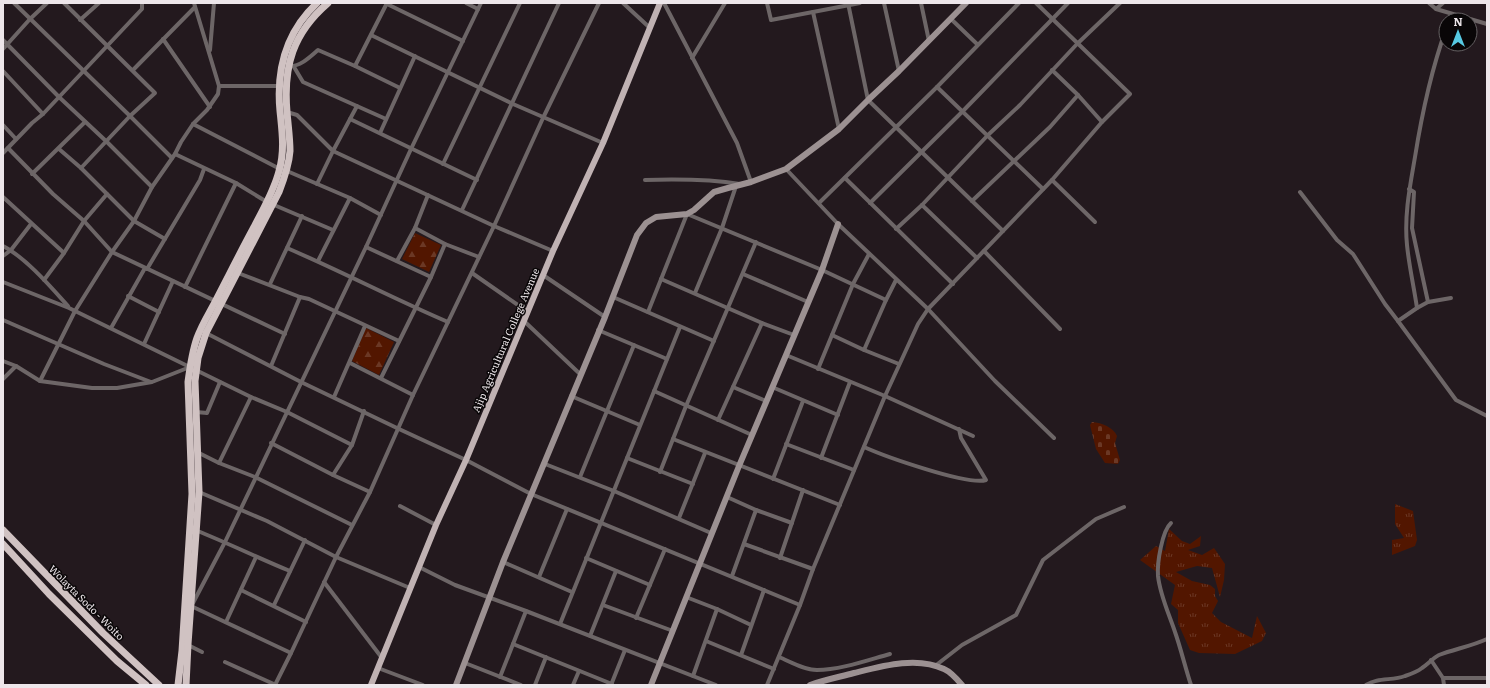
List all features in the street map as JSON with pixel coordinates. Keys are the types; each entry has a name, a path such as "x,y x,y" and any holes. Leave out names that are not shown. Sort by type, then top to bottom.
{"highway":[{"path":"186,685 192,494 188,382 218,304 270,203 280,192 283,170 283,142 279,86 283,59 290,37 294,30 317,3"},
{"path":"283,170 290,150 286,84 291,66 293,48 298,37 309,21 328,3"},
{"path":"178,685 188,605 199,492 195,382 193,368 197,338 238,273 270,203"},
{"name":"Wolayta Sodo - Woito","path":"3,530 102,633 159,685"},
{"name":"Wolayta Sodo - Woito","path":"3,544 49,594 117,661 146,685"}],"main road":[{"name":"Ajip Agricultural College Avenue","path":"371,685 436,525 466,460 553,251 603,142 660,3"},
{"path":"456,685 503,562 545,464 571,396 598,330 605,317 637,235 646,224 656,217 687,214 694,210 714,192 751,182 786,169 839,129 899,71 950,18 959,6 966,3"},
{"path":"651,685 711,533 822,270 838,224"},
{"path":"810,685 822,680 898,664 912,663 945,669 962,685"}],"street":[{"path":"14,3 83,72 173,156 236,183 270,203 333,230"},
{"path":"3,48 30,18 47,3"},
{"path":"64,3 155,93 130,116 81,168"},
{"path":"80,20 99,3"},
{"path":"3,153 83,72 142,8 142,3"},
{"path":"210,53 214,3"},
{"path":"355,66 387,3 463,40"},
{"path":"466,3 478,9"},
{"path":"292,653 188,605 225,542 255,476 366,247 481,3"},
{"path":"443,164 520,3"},
{"path":"462,210 559,3"},
{"path":"224,662 275,685 292,653 336,557 370,492 413,395 472,273 543,118 599,3"},
{"path":"623,3 650,28"},
{"path":"664,3 737,143 751,182"},
{"path":"692,58 724,3"},
{"path":"767,3 771,20 860,3"},
{"path":"884,3 899,71"},
{"path":"921,3 929,40"},
{"path":"819,203 937,87 977,44 1019,3"},
{"path":"767,685 854,470 899,364 918,324 928,310 1052,180 1102,122 1130,94 1036,3"},
{"path":"870,203 963,111 1068,3"},
{"path":"896,229 922,205 1020,105 1077,44 1120,3"},
{"path":"1429,3 1436,9 1446,12"},
{"path":"1436,9 1443,3"},
{"path":"849,4 868,100 1003,231"},
{"path":"40,381 75,311 112,252 134,221 152,187 193,124 210,107 218,94 219,86 195,5 133,70"},
{"path":"813,12 839,129"},
{"path":"950,18 977,44"},
{"path":"371,35 448,71 512,104 603,142"},
{"path":"163,39 210,107"},
{"path":"3,40 59,97 152,187"},
{"path":"386,119 302,82 291,66 304,62 318,50 400,88"},
{"path":"1417,308 1407,244 1409,189 1423,112 1438,52"},
{"path":"380,133 415,56"},
{"path":"1052,70 1078,95 1102,122"},
{"path":"3,71 43,114"},
{"path":"219,86 279,86"},
{"path":"937,87 1043,189"},
{"path":"972,201 1013,160 1050,127 1078,95"},
{"path":"317,184 357,106"},
{"path":"287,112 297,115 333,151 397,182 553,251"},
{"path":"350,119 476,180"},
{"path":"32,174 86,122"},
{"path":"193,124 283,170 350,198 381,215"},
{"path":"3,125 16,139"},
{"path":"8,148 32,174 84,221 112,252 218,304 285,334"},
{"path":"59,149 81,168 134,221 165,240"},
{"path":"111,328 128,296 165,240 200,180 204,169"},
{"path":"786,169 838,224 928,310 995,381 1054,438"},
{"path":"844,178 953,284"},
{"path":"645,180 718,180 744,184"},
{"path":"1052,180 1095,222"},
{"path":"185,287 236,183"},
{"path":"695,293 722,228 736,186"},
{"path":"1409,189 1414,192 1412,228 1428,302"},
{"path":"1300,192 1337,240 1353,254 1385,304 1456,400 1487,416"},
{"path":"44,280 64,253 84,221 107,194"},
{"path":"397,261 415,228 428,195"},
{"path":"3,197 64,253"},
{"path":"318,261 350,198"},
{"path":"922,205 977,258"},
{"path":"648,312 687,214 822,270 886,300"},
{"path":"270,284 302,216"},
{"path":"3,256 11,250 31,224"},
{"path":"415,228 445,244 479,257"},
{"path":"660,472 686,406 756,242"},
{"path":"381,378 431,277 445,244"},
{"path":"3,246 11,250 44,280 69,308"},
{"path":"366,247 431,277"},
{"path":"287,248 448,322"},
{"path":"984,251 1060,329"},
{"path":"818,369 853,284 869,254"},
{"path":"238,273 270,284 300,297 309,298 399,341"},
{"path":"472,273 528,312"},
{"path":"743,274 808,302"},
{"path":"543,275 605,317"},
{"path":"662,279 762,323 794,335"},
{"path":"864,350 896,280"},
{"path":"144,344 173,281"},
{"path":"3,282 69,308 251,397 287,412 352,445"},
{"path":"128,296 159,312"},
{"path":"271,366 300,297"},
{"path":"613,297 714,341"},
{"path":"1398,321 1428,302 1451,298"},
{"path":"3,320 104,364 152,382"},
{"path":"524,321 580,374"},
{"path":"718,420 762,323"},
{"path":"334,397 365,326"},
{"path":"560,624 680,327"},
{"path":"598,330 667,360"},
{"path":"206,332 301,382 466,460 531,494 800,605"},
{"path":"832,335 899,364"},
{"path":"580,477 634,345"},
{"path":"786,355 885,396 973,436"},
{"path":"3,360 40,381 92,388 117,388 152,382 193,368"},
{"path":"350,363 413,395"},
{"path":"3,379 16,366"},
{"path":"196,412 207,413 220,382"},
{"path":"821,458 850,382"},
{"path":"733,387 766,402"},
{"path":"772,387 838,415"},
{"path":"654,391 752,435"},
{"path":"571,396 640,425"},
{"path":"219,463 251,397"},
{"path":"773,478 803,401"},
{"path":"333,475 352,445 364,412"},
{"path":"864,447 901,461 965,479 980,482 986,480 961,438 959,429"},
{"path":"673,439 705,453 840,505"},
{"path":"272,443 333,475 370,492"},
{"path":"786,444 854,470"},
{"path":"197,452 219,463 255,476 352,525"},
{"path":"679,518 705,453"},
{"path":"628,458 693,484"},
{"path":"545,464 679,518 711,533"},
{"path":"780,558 804,490"},
{"path":"199,492 306,540 336,557 410,588"},
{"path":"727,497 756,510 792,523"},
{"path":"400,506 436,525"},
{"path":"934,666 962,645 1016,615 1043,560 1096,519 1124,507"},
{"path":"539,577 567,509"},
{"path":"732,576 756,510"},
{"path":"1171,523 1167,526 1163,539 1158,575 1191,685"},
{"path":"195,530 290,571"},
{"path":"274,606 306,540"},
{"path":"744,544 813,569"},
{"path":"636,618 665,549"},
{"path":"226,622 256,557"},
{"path":"586,558 616,572 650,585"},
{"path":"503,562 572,592"},
{"path":"419,567 455,585 716,685"},
{"path":"590,636 616,572"},
{"path":"324,582 382,658"},
{"path":"241,590 306,622"},
{"path":"741,656 764,590"},
{"path":"686,597 752,625"},
{"path":"602,605 673,630"},
{"path":"693,676 717,609"},
{"path":"500,677 526,611"},
{"path":"1366,685 1370,682 1391,678 1402,678 1410,675 1438,655 1460,650 1487,639"},
{"path":"706,641 774,669"},
{"path":"188,644 202,652"},
{"path":"513,644 612,684 625,650"},
{"path":"779,657 802,667 816,670 834,669 890,654"},
{"path":"535,685 546,657"},
{"path":"1431,660 1443,678 1444,685"},
{"path":"465,663 521,685"},
{"path":"378,668 423,685"},
{"path":"573,685 579,671"},
{"path":"1443,678 1487,678"}],"green space":[{"path":"415,233 441,245 429,272 402,259"},
{"path":"366,328 394,342 379,375 352,361"},
{"path":"1092,422 1107,426 1113,430 1117,436 1115,443 1120,460 1118,464 1105,463 1096,449 1090,425"},
{"path":"1395,504 1413,511 1417,540 1415,546 1392,555 1392,540 1404,538 1395,524"},
{"path":"1169,529 1182,541 1190,544 1201,536 1200,546 1188,550 1202,555 1214,548 1225,564 1224,580 1220,597 1212,568 1197,566 1176,572 1192,581 1210,585 1215,589 1215,596 1218,601 1212,613 1221,622 1252,638 1257,616 1266,633 1262,641 1235,654 1199,653 1190,650 1178,623 1178,610 1171,604 1175,585 1140,560 1156,546 1165,551"}]}
